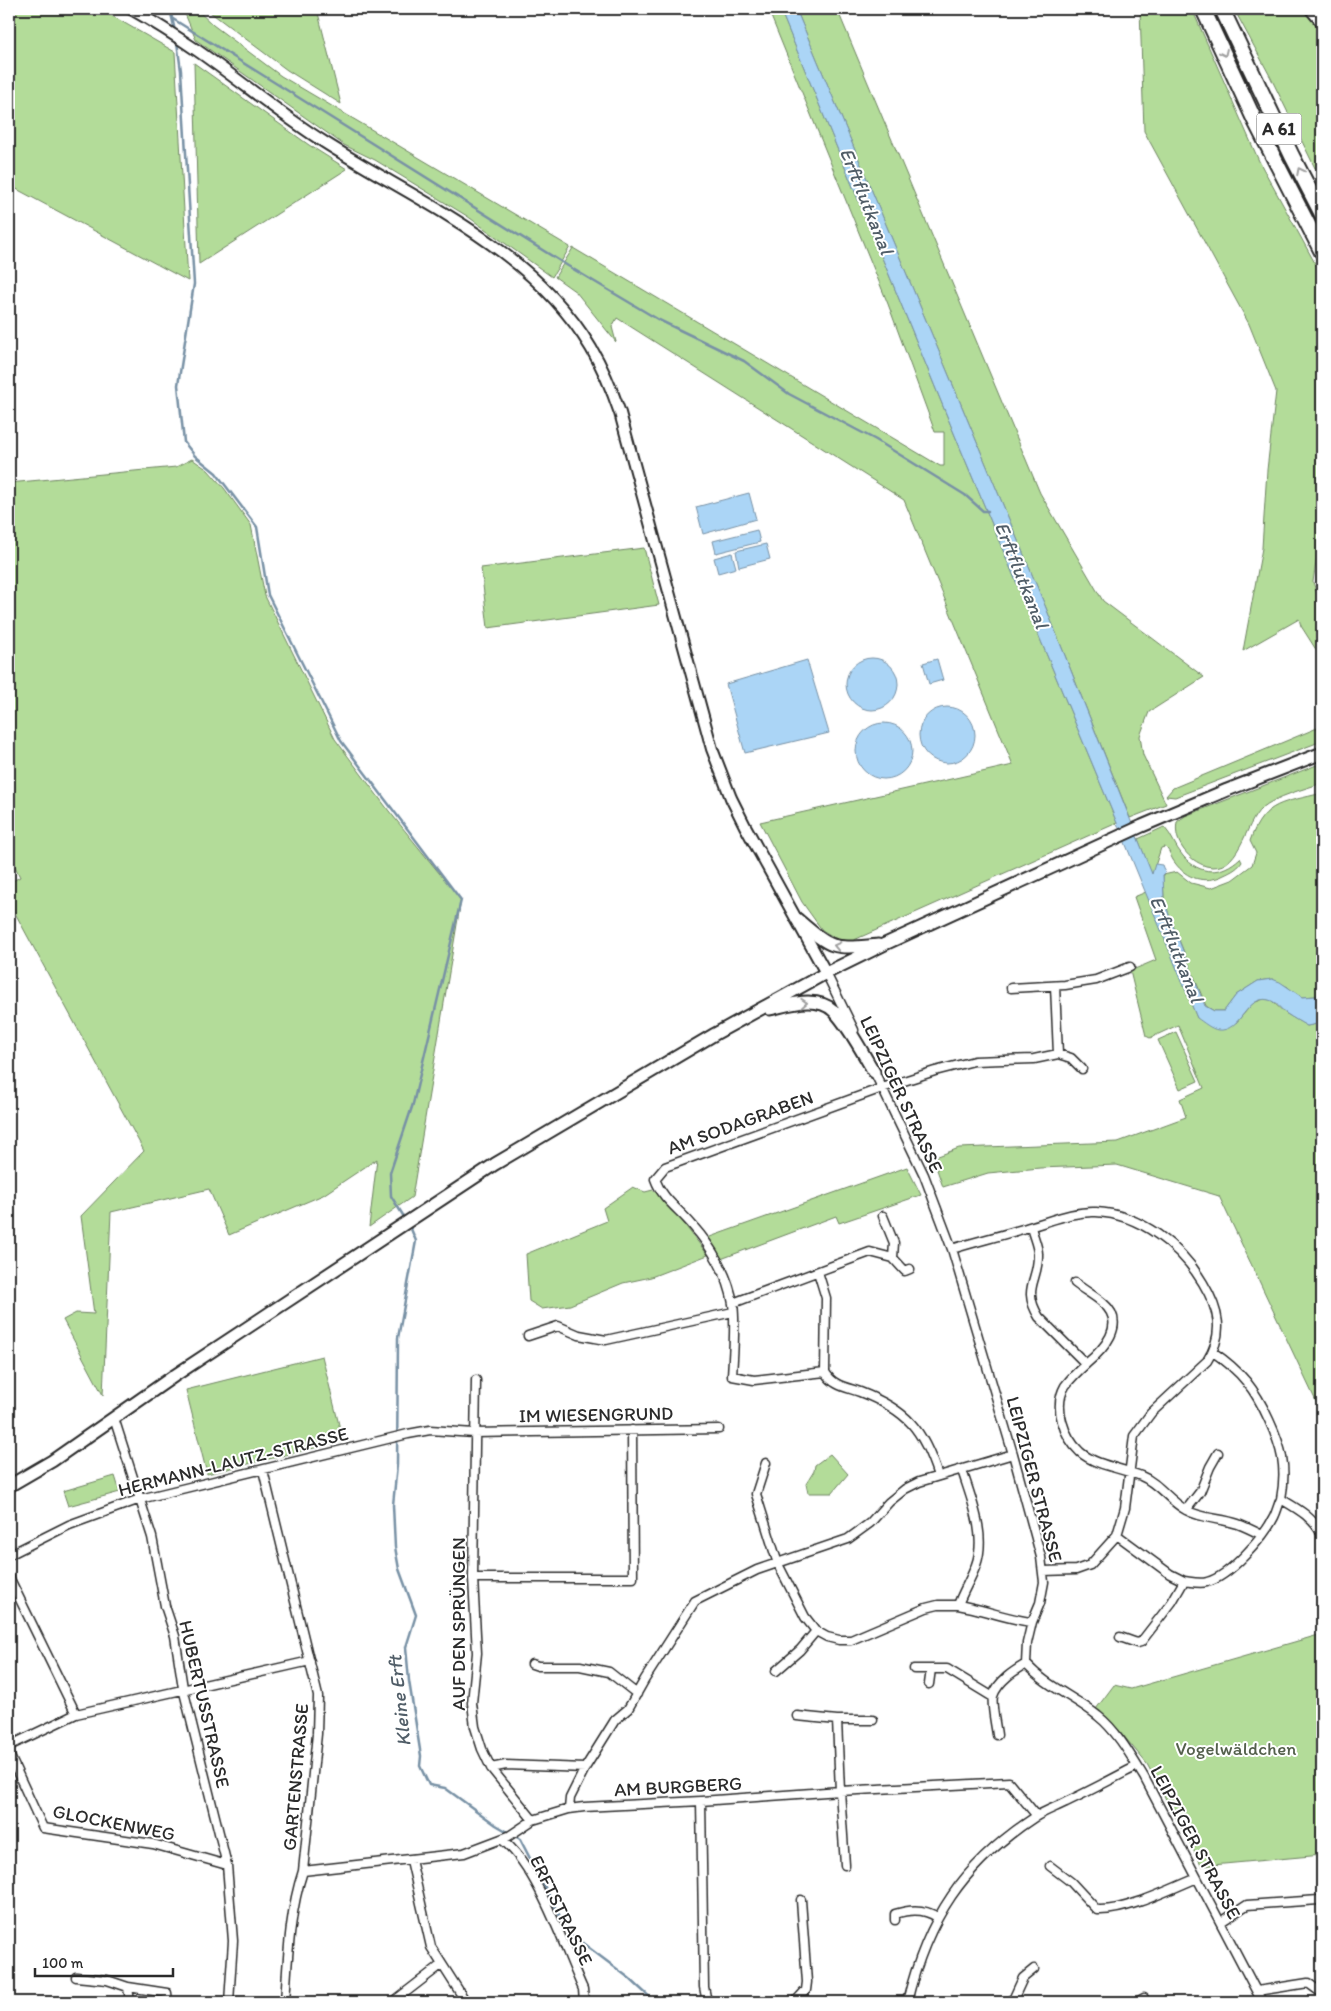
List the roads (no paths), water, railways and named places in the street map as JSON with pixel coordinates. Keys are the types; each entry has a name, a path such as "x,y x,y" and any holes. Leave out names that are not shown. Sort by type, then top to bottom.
{"highway":[{"name":"A 61","path":"1204,9 1255,121 1322,252"},
{"name":"A 61","path":"1222,9 1322,214"}],"main road":[{"path":"1311,9 1322,22"},
{"path":"9,1486 52,1461 190,1365 495,1164 715,1034 826,973 885,944 1114,838 1227,790 1322,753"},
{"path":"797,919 822,941 836,948 885,944"},
{"path":"756,1013 799,1002 810,1002 828,1006 846,1028 874,1072"}],"street":[{"path":"131,9 198,51 324,142 481,236 524,270 560,306 577,328 605,375 620,413 712,749 731,798 745,826 826,973"},
{"path":"1011,988 1055,986 1096,980 1130,967"},
{"name":"LEIPZIGER STRASSE","path":"826,973 924,1175 952,1249 1013,1454 1041,1557 1044,1582 1040,1602 1032,1622 1027,1643 1026,1664 1036,1675 1098,1716 1126,1748 1221,1922 1262,2002"},
{"path":"1055,986 1058,1054"},
{"path":"882,1088 935,1070 974,1061 1034,1059 1058,1054 1071,1058 1082,1069"},
{"name":"AM SODAGRABEN","path":"825,1372 754,1380 732,1376 733,1303 724,1274 703,1237 684,1215 659,1192 655,1179 665,1167 684,1159 882,1088"},
{"path":"952,1249 1061,1217 1095,1212 1134,1220 1148,1228 1179,1252 1192,1267 1210,1294 1217,1312 1219,1326 1213,1352 1202,1366 1144,1420 1134,1436 1124,1508 1117,1535 1090,1565 1076,1570 1043,1571"},
{"path":"883,1216 894,1243 893,1258"},
{"path":"1031,1227 1038,1253 1031,1285 1031,1300 1034,1308 1039,1316 1086,1364"},
{"path":"733,1303 870,1252 893,1258 905,1271 910,1269"},
{"path":"818,1272 826,1298 825,1372 829,1380 882,1402 906,1417 926,1442 938,1476"},
{"path":"1074,1283 1105,1305 1114,1320 1111,1338 1072,1376 1064,1388 1060,1417 1070,1439 1081,1453 1152,1482 1186,1510 1200,1516 1238,1524 1262,1535"},
{"path":"528,1336 558,1326 579,1335 606,1340 733,1312"},
{"path":"1117,1535 1170,1574 1184,1581 1198,1583 1219,1578 1233,1568 1262,1535 1274,1517 1280,1499 1284,1475 1283,1455 1276,1434 1259,1398 1248,1382 1238,1370 1213,1352"},
{"name":"AUF DEN SPRÜNGEN","path":"476,1380 473,1578 477,1653 472,1703 480,1742 491,1768 533,1820"},
{"name":"HUBERTUSSTRASSE","path":"114,1418 152,1536 165,1606 175,1636 183,1688 227,1865 233,1942 229,2002"},
{"name":"IM WIESENGRUND","path":"474,1433 719,1429"},
{"name":"HERMANN-LAUTZ-STRASSE","path":"9,1555 69,1525 140,1499 408,1434 430,1430 474,1433"},
{"path":"473,1578 633,1578 632,1430"},
{"path":"569,1809 570,1798 585,1768 615,1720 628,1709 695,1601 757,1570 848,1539 870,1523 889,1502 906,1489 938,1476 1013,1454"},
{"path":"1186,1510 1200,1492 1210,1467 1218,1454"},
{"path":"766,1463 756,1494 778,1564 805,1617 816,1631 827,1637 839,1640 852,1640 926,1608 938,1605 958,1605 976,1608 1032,1622"},
{"name":"GARTENSTRASSE","path":"263,1470 318,1696 317,1734 304,1871 296,1891 291,1923 285,2002"},
{"path":"958,1605 976,1565 980,1546 976,1518 962,1470"},
{"path":"1280,1499 1303,1512 1318,1527 1322,1535"},
{"path":"9,1577 76,1714"},
{"path":"1120,1637 1137,1644 1142,1642 1172,1602 1184,1581"},
{"path":"776,1671 800,1650 816,1631"},
{"path":"9,1746 76,1714 183,1688 310,1661"},
{"path":"532,1664 538,1666 580,1666 609,1672 637,1694"},
{"path":"997,1735 993,1697 1012,1672 1026,1664"},
{"path":"914,1669 947,1669 993,1697"},
{"path":"929,1684 931,1669"},
{"path":"797,1716 837,1720 873,1720"},
{"path":"837,1720 845,1865"},
{"name":"GLOCKENWEG","path":"9,1754 43,1828 153,1844 227,1865"},
{"path":"491,1768 506,1766 585,1768"},
{"path":"907,2002 920,1954 937,1917 952,1894 976,1865 1009,1836 1037,1816 1137,1766"},
{"name":"AM BURGBERG","path":"304,1871 464,1853 505,1838 522,1829 533,1820 569,1809 1009,1782 1037,1816"},
{"path":"701,1801 704,1988 706,1997 710,2002"},
{"name":"ERFTSTRASSE","path":"505,1838 526,1864 583,1989 584,2002"},
{"path":"411,1860 431,1947 466,2002"},
{"path":"1050,1866 1071,1882 1093,1908 1102,1911 1108,1911 1160,1894 1197,1878"},
{"path":"795,2002 806,1990 807,1982 802,1900"},
{"path":"1221,1922 1247,1905 1318,1900"},
{"path":"895,1920 895,1914 910,1910 929,1912 937,1917"},
{"path":"393,2002 441,1965"},
{"path":"1012,2002 1023,1978 1034,1969"},
{"path":"76,1977 107,1980 128,1987 167,1993 168,2002"},
{"path":"1257,1991 1308,1983 1319,1991"},
{"path":"128,1987 130,2002"}],"water":[{"name":"Erftflutkanal","path":"780,9 796,9 1046,608 1152,874 1155,864 1162,865 1165,873 1163,875 1164,899 1205,1006 1214,1011 1224,1011 1236,995 1258,981 1272,979 1280,982 1302,997 1316,996 1319,994 1322,979 1322,1023 1307,1026 1269,1000 1261,1000 1255,1003 1232,1026 1226,1029 1215,1029 1197,1018"},
{"path":"749,493 756,519 703,534 696,507"},
{"path":"757,530 760,542 716,553 713,541"},
{"path":"766,544 770,559 739,567 736,551"},
{"path":"732,553 736,568 718,573 714,558"},
{"path":"872,658 882,660 890,666 896,674 898,684 896,694 890,702 882,708 872,710 862,708 854,702 848,694 846,684 848,674 854,666 862,660"},
{"path":"937,659 943,680 929,684 923,663"},
{"path":"807,660 829,733 745,753 726,684"},
{"path":"947,707 962,712 970,720 975,735 970,750 962,758 947,763 932,758 924,750 919,735 924,720 932,712"},
{"path":"884,723 899,728 907,736 912,751 907,766 899,774 884,779 869,774 861,766 856,751 861,736 869,728"}],"waterway":[{"name":"Kleine Erft","path":"170,9 175,31"},
{"path":"173,19 568,266 659,320 744,361 789,394 876,440 965,495 983,511 988,511"},
{"path":"177,42 181,71 194,284 178,385 184,442 195,456 216,473 257,527 268,595 341,741 461,900 413,1104 390,1173 391,1196 406,1220"},
{"name":"Kleine Erft","path":"409,1224 416,1241 398,1338 397,1465 393,1505 395,1547 399,1569 416,1615 406,1647 409,1681 421,1756 420,1766 429,1785 445,1788 496,1825 520,1839 568,1932 629,1978 655,2002"}],"park label":[{"name":"Vogelwäldchen","path":"1236,1748"}]}
